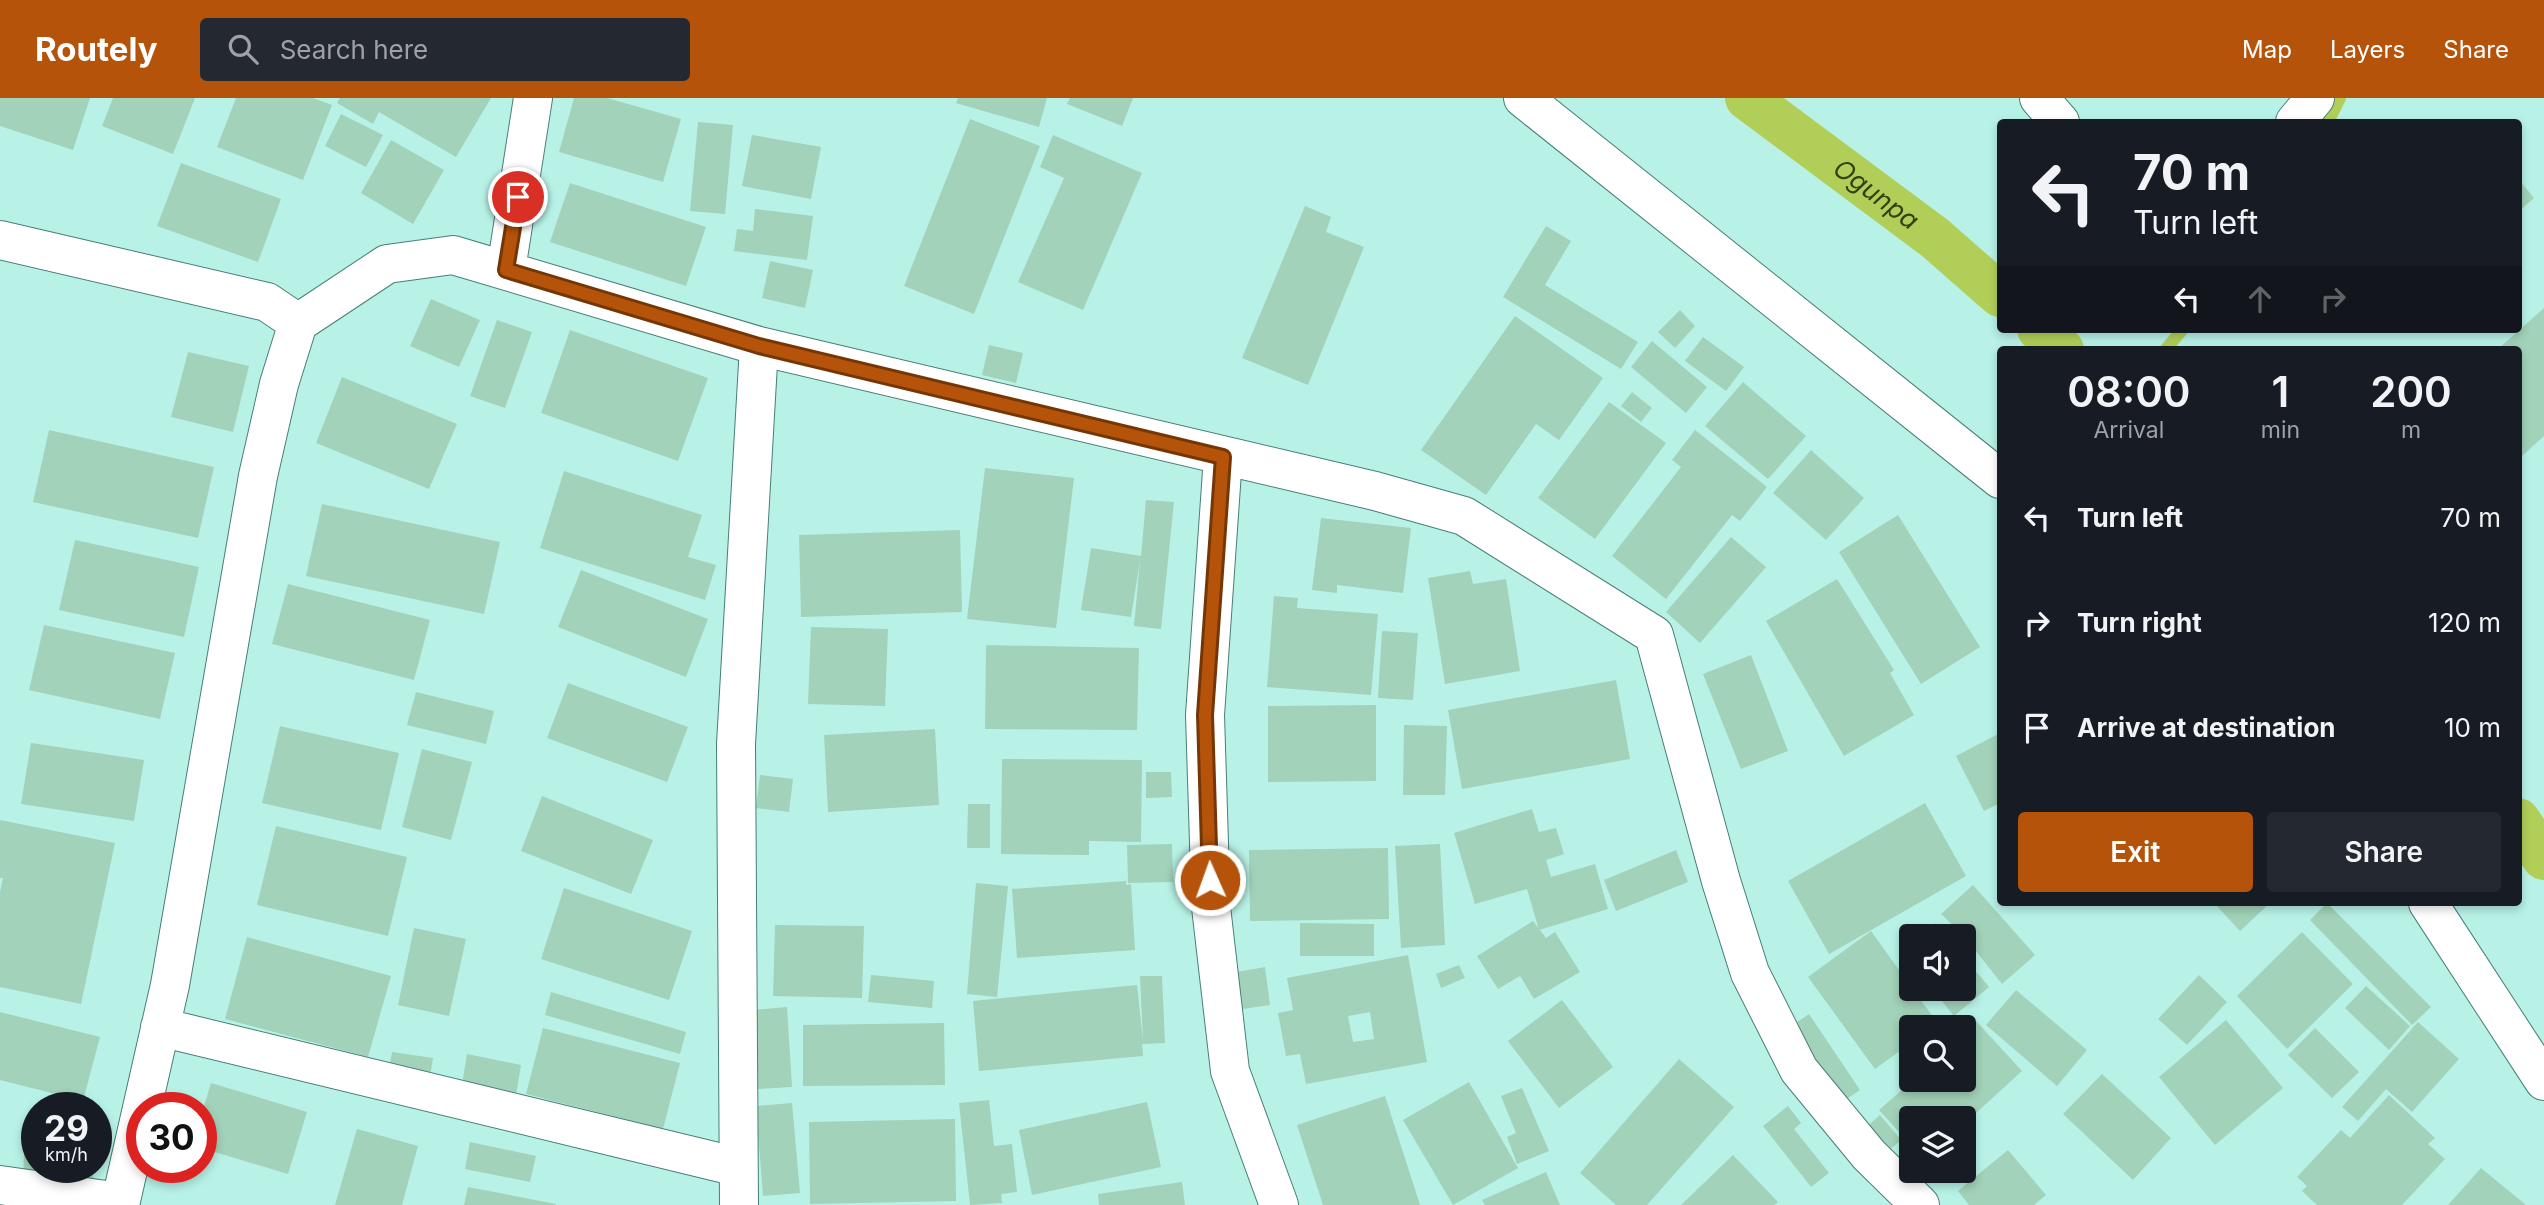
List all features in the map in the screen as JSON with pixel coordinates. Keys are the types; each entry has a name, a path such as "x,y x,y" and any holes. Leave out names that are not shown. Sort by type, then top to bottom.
{"street":[{"path":"506,270 533,98"},
{"path":"1523,98 1997,478"},
{"path":"2039,98 2057,119"},
{"path":"2298,119 2315,98"},
{"path":"0,240 267,302 298,323"},
{"path":"0,1185 120,1204 160,1027 258,476 279,384 298,323 387,264 453,255 759,346 1374,491 1464,516 1654,635 1721,881 1751,973 1799,1070 1869,1155 1920,1205"},
{"path":"739,1205 736,744 759,346"},
{"path":"1223,457 1205,715 1211,908 1230,1071 1279,1205"},
{"path":"2430,906 2544,1081"},
{"path":"160,1027 738,1167"}],"building":[{"path":"0,98 90,98 73,150 0,126"},
{"path":"113,98 195,98 173,154 102,126"},
{"path":"236,98 313,98 332,105 303,180 217,147"},
{"path":"340,98 491,98 456,157 379,112 373,124 337,103"},
{"path":"574,98 607,98 681,119 663,182 559,152"},
{"path":"958,98 1047,98 1039,127 956,103"},
{"path":"1070,98 1133,98 1122,126 1067,104"},
{"path":"341,114 383,135 366,167 325,146"},
{"path":"970,119 1040,146 974,314 904,286"},
{"path":"698,122 733,125 725,214 690,211"},
{"path":"752,135 821,147 811,199 742,186"},
{"path":"1053,135 1142,173 1083,310 1018,282 1064,178 1040,167"},
{"path":"391,140 444,170 413,224 361,193"},
{"path":"181,163 281,199 258,262 157,226"},
{"path":"570,183 706,227 686,286 550,242"},
{"path":"2522,183 2534,198 2522,208"},
{"path":"1305,206 1331,217 1326,232 1364,247 1308,385 1242,358"},
{"path":"755,209 813,216 807,260 734,251 737,229 753,231"},
{"path":"1546,226 1571,241 1545,285 1638,342 1621,369 1503,297"},
{"path":"770,261 813,270 805,308 762,298"},
{"path":"431,299 480,320 459,367 410,346"},
{"path":"2544,308 2544,436 2522,456 2522,346 2501,346 2516,333 2522,333 2522,328"},
{"path":"1680,310 1695,326 1675,348 1658,332"},
{"path":"1515,316 1603,378 1559,440 1536,424 1486,495 1421,450"},
{"path":"497,320 532,332 505,408 470,396"},
{"path":"570,330 708,378 678,461 541,413"},
{"path":"1703,337 1744,367 1726,391 1685,361"},
{"path":"1652,341 1707,387 1686,413 1631,367"},
{"path":"989,345 1023,353 1016,383 982,375"},
{"path":"188,352 249,366 233,432 171,417"},
{"path":"342,377 457,424 429,489 316,443"},
{"path":"1743,382 1806,436 1768,479 1705,426"},
{"path":"1632,392 1652,408 1641,422 1621,406"},
{"path":"1609,402 1666,443 1595,539 1538,498"},
{"path":"49,430 214,467 198,538 33,502"},
{"path":"1695,430 1767,487 1740,521 1732,515 1666,599 1612,556 1681,467 1672,460"},
{"path":"1811,450 1864,498 1826,540 1773,493"},
{"path":"985,468 1074,478 1056,628 967,619"},
{"path":"564,471 702,515 688,557 716,565 705,600 540,548"},
{"path":"1146,500 1174,502 1161,629 1134,626 1140,561 1131,617 1081,610 1091,548 1141,556"},
{"path":"322,504 500,542 484,614 306,576"},
{"path":"1898,515 1980,647 1921,684 1839,552"},
{"path":"1321,518 1411,528 1403,593 1337,585 1337,593 1312,590"},
{"path":"960,530 962,612 801,617 799,535"},
{"path":"1731,537 1766,567 1700,643 1666,612"},
{"path":"75,540 199,567 184,637 59,610"},
{"path":"581,570 708,619 686,677 558,627"},
{"path":"1470,571 1473,584 1506,579 1520,671 1445,684 1428,578"},
{"path":"1837,579 1894,670 1890,673 1914,715 1844,756 1766,621"},
{"path":"288,584 430,620 414,680 272,644"},
{"path":"1274,596 1298,598 1297,608 1378,614 1371,695 1267,687"},
{"path":"44,625 175,653 160,719 29,690"},
{"path":"811,627 888,629 885,706 808,704"},
{"path":"1382,631 1418,633 1413,700 1378,698"},
{"path":"986,645 1139,648 1137,730 985,729"},
{"path":"1751,655 1788,751 1741,769 1703,674"},
{"path":"1616,680 1630,759 1462,789 1448,710"},
{"path":"568,683 688,727 667,782 547,738"},
{"path":"416,692 494,711 486,744 407,725"},
{"path":"1376,705 1376,781 1268,782 1268,706"},
{"path":"1404,725 1447,726 1445,795 1403,795"},
{"path":"280,726 399,753 381,830 262,803"},
{"path":"935,729 939,805 828,812 824,735"},
{"path":"1997,735 1997,804 1984,811 1956,756"},
{"path":"31,743 144,760 134,821 21,804"},
{"path":"422,749 472,762 451,840 402,827"},
{"path":"1002,759 1142,760 1141,842 1089,841 1089,855 1001,854"},
{"path":"1146,772 1171,772 1172,797 1146,798"},
{"path":"760,775 793,779 789,812 756,808"},
{"path":"542,796 653,840 631,894 521,851"},
{"path":"1925,803 1966,876 1829,954 1788,881"},
{"path":"968,804 990,804 990,848 967,848"},
{"path":"1532,809 1539,832 1556,828 1564,854 1546,860 1551,877 1595,864 1608,909 1539,930 1527,889 1475,904 1454,833"},
{"path":"0,820 115,843 81,1004 0,987 0,892 3,878 0,878"},
{"path":"276,826 407,857 388,936 257,905"},
{"path":"1172,844 1173,882 1128,883 1127,845"},
{"path":"1440,844 1445,945 1401,948 1395,846"},
{"path":"1388,848 1389,919 1250,921 1249,850"},
{"path":"1676,850 1688,882 1616,911 1604,880"},
{"path":"1126,881 1126,885 1131,884 1135,950 1017,958 1012,889"},
{"path":"976,883 1008,886 997,997 967,994"},
{"path":"1973,885 2035,955 2002,984 1976,951 1976,924 1951,924 1941,914"},
{"path":"564,888 692,931 669,1000 541,959"},
{"path":"2217,906 2267,906 2240,931"},
{"path":"2324,906 2330,906 2431,1007 2412,1025 2310,920"},
{"path":"1533,921 1546,938 1555,932 1580,972 1534,999 1520,976 1498,989 1477,956"},
{"path":"1300,923 1374,924 1374,956 1300,956"},
{"path":"775,925 864,926 862,998 773,996"},
{"path":"414,928 466,939 449,1016 398,1005"},
{"path":"1871,931 1899,970 1899,1001 1921,1001 1932,1015 1899,1015 1899,1052 1875,1069 1808,977"},
{"path":"2302,932 2353,984 2287,1049 2237,996"},
{"path":"247,937 391,976 368,1057 225,1019"},
{"path":"1408,955 1427,1062 1306,1084 1300,1054 1286,1056 1278,1013 1293,1010 1287,978","holes":["1370,1012 1374,1039 1353,1042 1348,1016"]},
{"path":"1459,965 1465,978 1441,988 1436,974"},
{"path":"1265,967 1270,1005 1243,1009 1237,972"},
{"path":"1976,971 1989,987 1976,998"},
{"path":"871,975 934,981 932,1008 868,1002"},
{"path":"2199,975 2227,1002 2187,1045 2158,1019"},
{"path":"1140,976 1162,976 1165,1043 1142,1044 1143,1056 979,1071 973,1001 1137,985 1143,1041"},
{"path":"2366,986 2410,1026 2389,1050 2345,1008"},
{"path":"2016,990 2087,1050 2057,1086 1986,1025"},
{"path":"551,992 686,1032 680,1054 545,1015"},
{"path":"1562,1000 1613,1067 1559,1108 1508,1041"},
{"path":"1942,1001 1972,1001 1955,1015"},
{"path":"787,1007 792,1087 758,1089 753,1010"},
{"path":"0,1012 100,1037 85,1092 47,1092 0,1080"},
{"path":"1809,1014 1860,1090 1842,1102 1791,1026"},
{"path":"2226,1020 2283,1088 2215,1145 2159,1077"},
{"path":"1976,1021 2022,1071 1976,1113 1976,1106 1899,1106 1899,1132 1879,1110 1899,1092 1976,1092"},
{"path":"2418,1022 2459,1059 2412,1112 2386,1089 2358,1121 2342,1107"},
{"path":"944,1023 945,1085 803,1086 803,1025"},
{"path":"543,1028 680,1063 663,1129 526,1094"},
{"path":"2315,1028 2359,1072 2332,1098 2288,1055"},
{"path":"392,1052 433,1058 429,1083 388,1075"},
{"path":"467,1054 521,1065 516,1095 462,1084"},
{"path":"1679,1059 1734,1107 1647,1205 1616,1205 1580,1173"},
{"path":"2102,1074 2171,1138 2133,1180 2063,1114"},
{"path":"1469,1082 1518,1168 1453,1205 1403,1120"},
{"path":"211,1083 307,1112 288,1174 217,1153 217,1092 208,1092"},
{"path":"1522,1088 1549,1151 1517,1164 1507,1137 1516,1133 1501,1096"},
{"path":"2389,1095 2435,1138 2428,1144 2445,1159 2402,1205 2317,1205 2302,1191 2307,1186 2297,1177 2341,1130 2350,1138"},
{"path":"1385,1096 1420,1205 1323,1205 1297,1125"},
{"path":"989,1100 994,1146 1012,1144 1017,1192 1001,1194 1002,1203 970,1205 959,1103"},
{"path":"1147,1102 1161,1167 1032,1195 1019,1130"},
{"path":"792,1103 800,1193 763,1196 756,1106"},
{"path":"1788,1106 1801,1123 1794,1129 1829,1173 1811,1187 1763,1126"},
{"path":"1880,1115 1899,1138 1899,1142 1886,1153 1864,1129"},
{"path":"955,1119 956,1201 810,1204 809,1122"},
{"path":"357,1129 418,1146 402,1205 335,1205"},
{"path":"470,1142 536,1156 530,1182 465,1169"},
{"path":"2008,1150 2046,1195 2034,1205 1969,1205 1958,1191 1968,1183 1976,1183 1976,1176"},
{"path":"1733,1155 1778,1202 1774,1205 1681,1205"},
{"path":"2481,1168 2526,1205 2448,1205"},
{"path":"1546,1172 1560,1205 1485,1205 1482,1200"},
{"path":"1182,1182 1185,1205 1099,1205 1098,1194"},
{"path":"468,1187 556,1204 556,1205 464,1205"}],"waterway":[{"name":"Ogunpa","path":"1747,98 1935,238 1997,292"},
{"path":"2330,119 2340,98"},
{"name":"Ogunpa","path":"2043,333 2058,346"},
{"path":"2168,346 2180,333"},
{"name":"Ogunpa","path":"2522,826 2544,858"}],"route":[{"path":"518,197 506,270 759,346 1223,457 1205,715 1210,880"}]}
